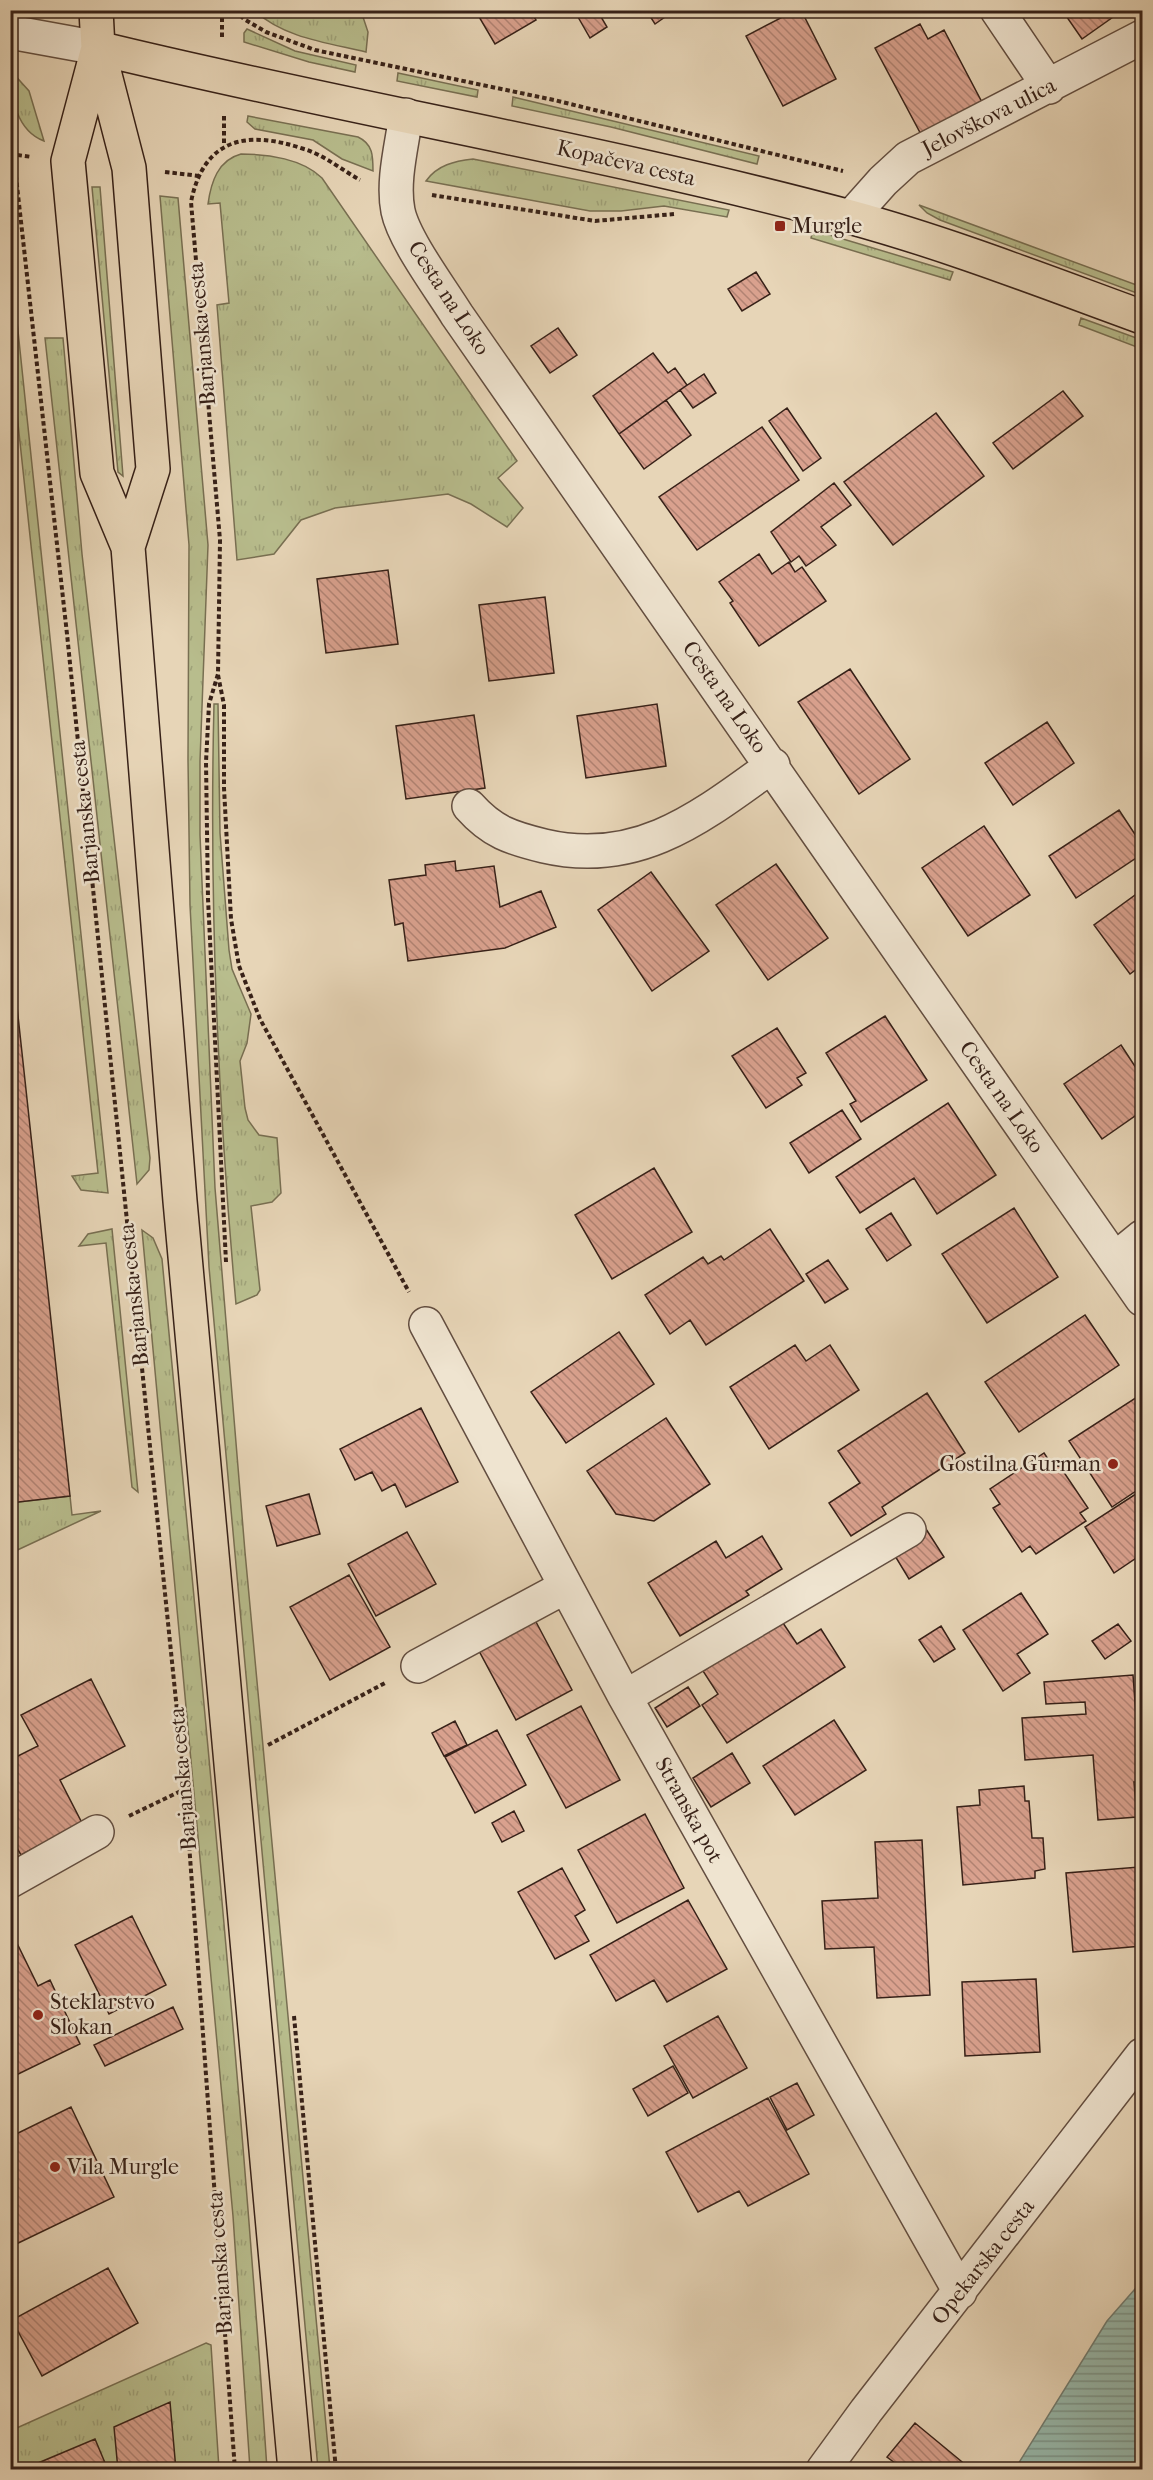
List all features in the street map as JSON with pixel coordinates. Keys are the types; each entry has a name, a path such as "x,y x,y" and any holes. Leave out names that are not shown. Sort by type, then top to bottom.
{"main road":[{"path":"96,10 98,48 129,168 153,469 128,546"},
{"path":"98,48 68,161 96,472 128,546 179,1190 295,2469"},
{"name":"Kopačeva cesta","path":"98,48 222,79 603,156 851,218 964,252 1143,317"}],"street":[{"path":"997,10 1049,87"},
{"path":"10,32 98,48"},
{"name":"Jelovškova ulica","path":"851,218 883,181 908,158 1143,37"},
{"name":"Cesta na Loko","path":"406,115 397,189 398,212 404,228 457,315 773,765 1143,1299"},
{"path":"469,806 486,825 505,835 567,851 603,851 642,844 674,832 773,765"},
{"path":"1114,1259 1143,1237"},
{"name":"Stranska pot","path":"426,1324 625,1697 960,2292"},
{"path":"625,1697 909,1530"},
{"path":"418,1666 565,1587"},
{"path":"10,1881 97,1832"},
{"name":"Opekarska cesta","path":"823,2469 1143,2055"}],"path":[{"name":"Barjanska cesta","path":"10,123 66,623 185,1789 235,2469"},
{"name":"Barjanska cesta","path":"226,1270 207,846 208,714 218,674 220,540 191,202 200,176 224,145 243,139 304,149 362,181"},
{"path":"163,172 200,176"},
{"name":"Kopačeva cesta","path":"421,194 456,197 595,221 675,214"},
{"path":"218,674 224,705 224,788 235,950 246,988 260,1019 426,1324"},
{"path":"268,1745 418,1666"},
{"path":"267,1733 269,1756"},
{"path":"97,1832 185,1789"},
{"path":"293,2004 336,2469"}],"green space":[{"path":"255,11 361,11 368,32 366,52 322,42 279,28"},
{"path":"247,29 295,51 356,65 355,72 309,62 244,42 244,33"},
{"path":"11,71 29,91 44,141 27,130 21,121 12,92"},
{"path":"398,73 478,90 477,97 397,81"},
{"path":"513,97 759,156 757,164 611,127 512,106"},
{"path":"248,116 358,137 369,147 373,171 342,159 313,140 255,129 247,122"},
{"path":"241,154 262,155 295,162 322,178 517,461 498,478 523,508 507,527 471,504 448,494 335,508 301,520 274,554 237,560 217,305 229,303 220,203 208,204 217,173 227,161"},
{"path":"473,159 729,210 727,217 664,206 621,211 590,211 426,181 435,171 447,165"},
{"path":"92,187 100,187 123,476 118,472"},
{"path":"160,196 178,198 208,545 200,761 200,835 215,1188 245,1552 330,2469 318,2469 209,1267 190,905 189,545"},
{"path":"919,205 1142,287 1142,295 940,220 927,213"},
{"path":"813,230 953,272 950,280 811,238"},
{"path":"10,264 108,1193 81,1190 72,1176 98,1173 11,358"},
{"path":"1081,318 1142,340 1142,349 1079,325"},
{"path":"45,338 63,338 82,554 150,1158 149,1170 137,1184"},
{"path":"214,704 218,704 220,833 229,950 232,969 251,1014 247,1043 240,1061 245,1108 248,1120 259,1135 277,1138 281,1193 272,1202 251,1206 260,1290 257,1295 236,1304 224,1154 216,1004 213,854"},
{"path":"112,1229 138,1492 132,1487 106,1243 79,1246 88,1234"},
{"path":"142,1230 153,1238 162,1259 232,2015 267,2469 250,2469 233,2216"},
{"path":"70,1496 72,1515 101,1511 11,1553 10,1503"},
{"path":"206,2343 211,2345 219,2469 11,2469 10,2431"}],"shaded area":[{"path":"1142,2281 1142,2454 1131,2469 1015,2469 1107,2321"}],"building":[{"path":"475,10 530,10 536,20 495,44"},
{"path":"574,10 597,10 607,27 590,38"},
{"path":"646,10 675,10 655,24"},
{"path":"796,10 801,10 836,79 783,106 746,36"},
{"path":"1062,10 1123,10 1082,39"},
{"path":"920,24 928,39 944,30 985,108 924,140 875,48"},
{"path":"756,272 770,294 742,311 728,289"},
{"path":"558,328 577,355 550,373 531,346"},
{"path":"653,353 668,373 675,368 687,385 619,434 593,396"},
{"path":"704,374 716,393 693,408 680,390"},
{"path":"1063,391 1083,416 1013,469 993,443"},
{"path":"666,400 691,435 644,469 619,434"},
{"path":"787,408 821,458 803,471 769,421"},
{"path":"936,413 984,476 893,545 844,482"},
{"path":"762,427 799,480 697,550 659,497"},
{"path":"834,483 851,505 821,527 836,545 806,566 799,556 791,562 771,532"},
{"path":"759,554 772,574 789,562 795,572 802,567 826,601 759,646 730,603 733,601 719,582"},
{"path":"388,570 398,644 326,653 317,579"},
{"path":"545,597 554,673 489,681 479,605"},
{"path":"850,669 910,759 859,794 798,702"},
{"path":"657,704 666,766 586,778 577,716"},
{"path":"474,715 485,788 406,799 396,726"},
{"path":"1047,722 1074,763 1013,805 985,763"},
{"path":"1119,810 1142,845 1142,854 1076,898 1049,856"},
{"path":"984,826 1030,895 968,936 922,868"},
{"path":"455,861 456,871 494,866 500,907 541,891 556,927 505,948 408,961 403,923 395,925 389,880 426,875 425,865"},
{"path":"776,864 828,938 768,980 716,905"},
{"path":"651,872 709,951 652,991 598,910"},
{"path":"1142,890 1142,965 1130,974 1094,925"},
{"path":"10,942 70,1496 10,1503"},
{"path":"885,1016 927,1080 861,1122 850,1104 856,1101 826,1053"},
{"path":"777,1028 806,1073 797,1078 802,1085 766,1108 732,1056"},
{"path":"1121,1045 1142,1077 1142,1111 1102,1139 1064,1084"},
{"path":"948,1103 996,1175 937,1214 914,1178 860,1213 836,1177"},
{"path":"842,1110 861,1139 809,1173 790,1143"},
{"path":"654,1168 692,1232 612,1279 575,1215"},
{"path":"1014,1208 1058,1277 987,1323 942,1254"},
{"path":"891,1213 911,1245 887,1261 866,1229"},
{"path":"770,1229 804,1281 706,1345 690,1320 670,1334 645,1295 703,1257 708,1264 721,1256 724,1260"},
{"path":"828,1260 848,1289 825,1303 806,1274"},
{"path":"1085,1315 1119,1365 1019,1432 985,1382"},
{"path":"619,1332 654,1384 566,1443 531,1392"},
{"path":"795,1345 806,1361 830,1345 859,1390 769,1449 730,1387"},
{"path":"927,1393 965,1453 882,1507 886,1514 851,1536 829,1503 860,1483 838,1451"},
{"name":"Gostilna Gurman","path":"1137,1397 1142,1406 1142,1487 1112,1507 1069,1441"},
{"path":"421,1408 458,1482 406,1507 395,1484 382,1491 372,1472 355,1480 340,1449"},
{"path":"666,1418 710,1484 654,1521 616,1514 587,1471"},
{"path":"1044,1453 1054,1468 1059,1465 1088,1508 1080,1513 1086,1521 1036,1554 1030,1546 1022,1552 993,1508 1000,1504 990,1489"},
{"path":"1142,1490 1142,1554 1114,1573 1085,1527"},
{"path":"309,1494 320,1534 277,1546 266,1506"},
{"path":"926,1529 944,1557 909,1579 892,1551"},
{"path":"407,1532 436,1584 376,1616 348,1564"},
{"path":"762,1536 782,1569 746,1591 749,1595 680,1636 648,1583 716,1541 726,1558"},
{"path":"349,1575 390,1647 330,1680 290,1607"},
{"path":"1021,1593 1048,1634 1017,1654 1030,1673 1003,1691 963,1630"},
{"path":"535,1620 572,1690 516,1720 478,1649"},
{"path":"781,1620 797,1644 821,1629 845,1667 727,1743 702,1705 718,1694 703,1671"},
{"path":"1118,1624 1131,1641 1105,1659 1092,1641"},
{"path":"941,1626 955,1649 934,1662 919,1640"},
{"path":"1133,1675 1141,1782 1134,1782 1137,1817 1098,1820 1093,1755 1025,1760 1022,1718 1086,1714 1085,1702 1046,1704 1044,1682"},
{"path":"91,1679 125,1746 60,1780 82,1823 21,1855 10,1836 10,1760 38,1746 21,1715"},
{"path":"688,1687 700,1706 667,1727 655,1708"},
{"path":"581,1706 620,1780 566,1808 527,1735"},
{"path":"834,1720 866,1770 795,1815 763,1766"},
{"path":"455,1721 467,1745 444,1756 432,1733"},
{"path":"497,1730 526,1785 475,1813 445,1757"},
{"path":"732,1753 750,1783 711,1807 693,1778"},
{"path":"1024,1786 1025,1801 1029,1801 1032,1838 1043,1838 1045,1869 1035,1871 1035,1878 963,1885 957,1807 980,1805 979,1790"},
{"path":"514,1811 524,1831 502,1842 492,1823"},
{"path":"645,1814 684,1888 617,1923 578,1850"},
{"path":"922,1840 930,1995 877,1998 874,1947 825,1949 822,1901 878,1898 875,1842"},
{"path":"1139,1867 1142,1946 1073,1952 1066,1873"},
{"path":"562,1868 585,1910 575,1916 589,1941 555,1959 518,1892"},
{"path":"688,1900 727,1969 667,2002 654,1980 616,2001 590,1955"},
{"path":"132,1916 166,1985 109,2014 75,1945"},
{"name":"Steklarstvo Slokan","path":"10,1929 38,1986 50,1980 80,2044 10,2078"},
{"path":"1036,1979 1040,2052 965,2056 962,1982"},
{"path":"173,2007 183,2029 105,2066 94,2045"},
{"path":"718,2016 747,2068 693,2098 664,2046"},
{"path":"673,2066 688,2093 648,2116 633,2089"},
{"path":"797,2083 814,2115 787,2130 770,2097"},
{"path":"768,2098 809,2174 748,2206 739,2191 698,2212 666,2152"},
{"name":"Vila Murgle","path":"71,2107 114,2197 10,2247 10,2137"},
{"path":"108,2268 138,2323 42,2376 12,2320"},
{"path":"170,2402 176,2470 118,2470 114,2427"},
{"path":"915,2423 967,2466 963,2470 889,2470 895,2463 887,2457"},
{"path":"95,2439 108,2470 33,2470 31,2466"}],"place":[{"name":"Murgle","path":"780,226"},
{"name":"Gostilna Gurman","path":"1113,1464"},
{"name":"Steklarstvo Slokan","path":"38,2015"},
{"name":"Vila Murgle","path":"55,2167"}]}
